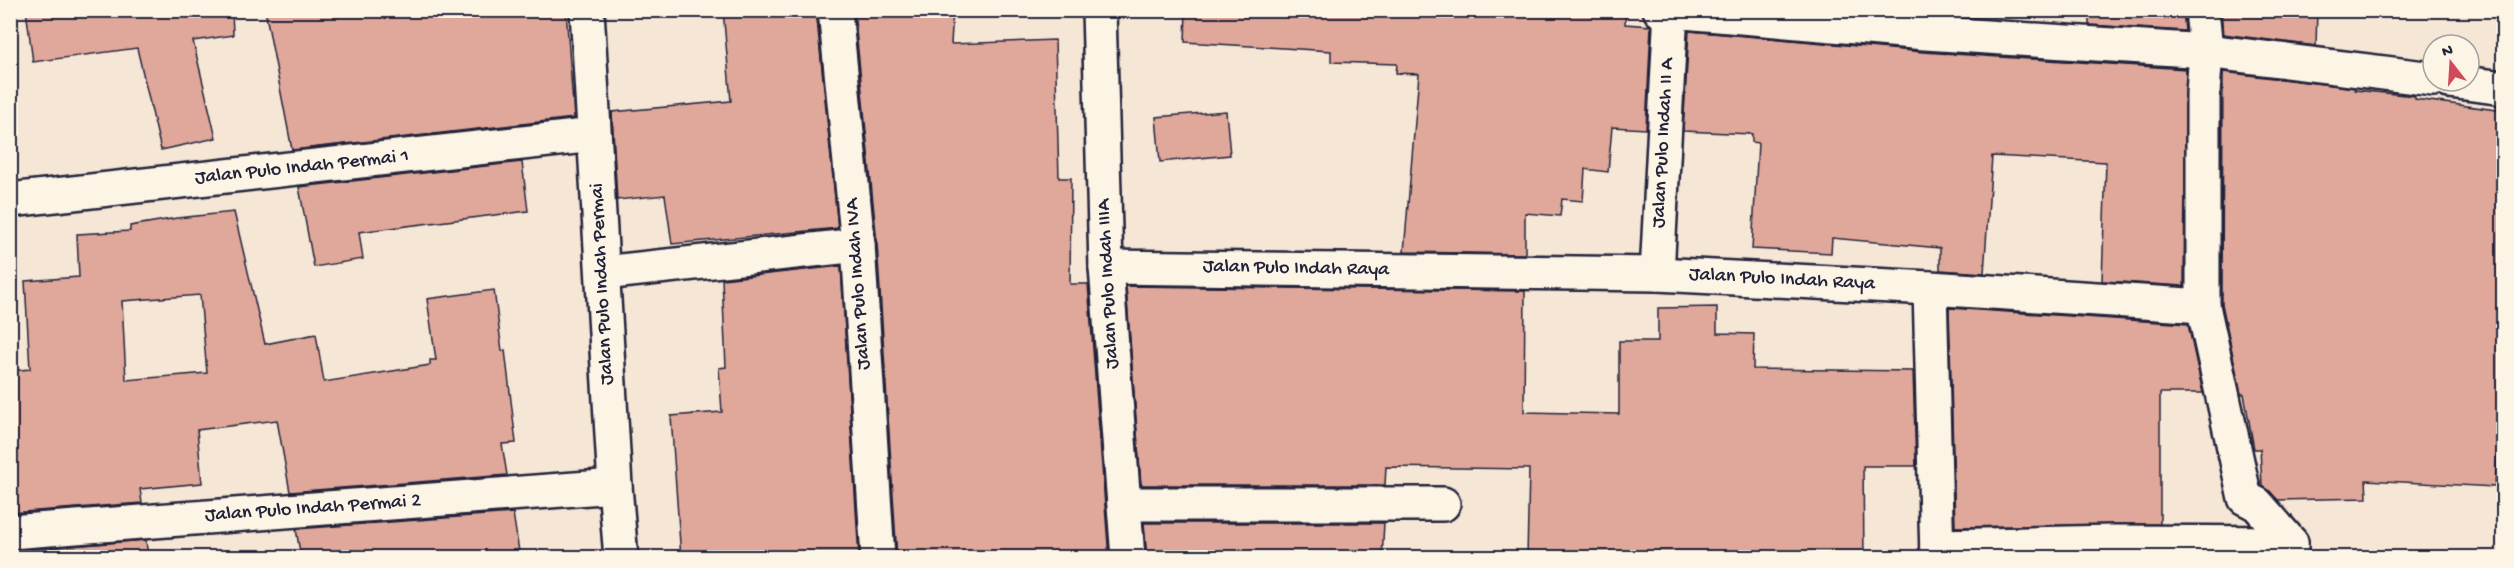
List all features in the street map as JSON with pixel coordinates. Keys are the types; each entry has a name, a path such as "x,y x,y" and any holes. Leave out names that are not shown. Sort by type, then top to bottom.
{"street":[{"name":"Jalan Pulo Indah Permai","path":"587,10 621,558"},
{"name":"Jalan Pulo Indah IVA","path":"835,10 858,245 878,558"},
{"name":"Jalan Pulo Indah IIIA","path":"1099,10 1106,267 1128,558"},
{"path":"2202,10 2206,51 2203,93 2203,306 2245,498 2257,504 2291,550"},
{"path":"1667,11 1925,22 2206,51 2421,78"},
{"name":"Jalan Pulo Indah II A","path":"1657,274 1667,11"},
{"path":"2481,85 2504,88"},
{"name":"Jalan Pulo Indah Permai 1","path":"10,200 594,135"},
{"path":"603,273 858,245"},
{"name":"Jalan Pulo Indah Raya","path":"1106,267 1657,274 1930,288 2203,306"},
{"path":"1930,288 1937,552 2113,542 2291,550"},
{"name":"Jalan Pulo Indah Permai 2","path":"10,532 615,486"},
{"path":"1124,504 1443,504"}],"building":[{"path":"26,10 232,10 233,35 193,41 216,138 161,150 137,48 33,62"},
{"path":"265,10 566,10 574,118 292,150"},
{"path":"723,10 816,10 838,228 672,244 665,195 617,200 612,112 731,101"},
{"path":"854,10 953,10 951,44 1055,40 1059,178 1071,178 1070,284 1088,284 1109,558 897,558 877,243"},
{"path":"1186,10 1626,10 1625,24 1651,26 1646,129 1612,127 1608,172 1585,169 1583,201 1562,199 1560,216 1525,213 1525,254 1404,252 1419,74 1396,73 1397,64 1331,62 1331,51 1185,42"},
{"path":"2089,10 2183,10 2185,31 2089,25"},
{"path":"2221,10 2317,10 2316,46 2223,34"},
{"path":"1689,31 1923,52 2186,69 2184,286 2102,281 2106,162 1992,156 1984,273 1940,270 1940,248 1832,238 1831,253 1752,249 1758,143 1752,142 1752,134 1683,131"},
{"path":"2223,72 2415,96 2415,99 2504,111 2504,345 2495,487 2366,480 2367,498 2278,500 2262,485 2260,449 2254,449 2244,394 2241,394 2222,304"},
{"path":"1226,111 1230,155 1160,162 1156,117"},
{"path":"522,162 528,211 359,232 363,259 314,267 299,187"},
{"path":"234,212 265,344 316,334 324,382 430,365 430,360 436,360 427,299 494,290 502,351 505,350 516,443 502,444 507,475 290,492 277,420 197,430 202,483 140,489 142,503 10,513 10,371 30,369 25,281 79,277 77,234 130,231 130,226","holes":["200,295 207,373 126,380 122,301"]},
{"path":"841,266 859,558 681,558 671,416 722,412 719,368 726,367 722,279"},
{"path":"1126,286 1525,291 1524,412 1619,414 1619,341 1658,341 1658,308 1717,307 1717,333 1754,334 1753,369 1913,371 1916,466 1863,466 1864,558 1527,558 1529,469 1386,467 1385,485 1141,485"},
{"path":"1949,308 2188,324 2203,393 2160,393 2160,524 1955,527"},
{"path":"513,513 520,558 301,558 296,529"},
{"path":"1144,523 1384,523 1382,558 1147,558"},
{"path":"146,540 148,558 10,558 10,551"}]}
